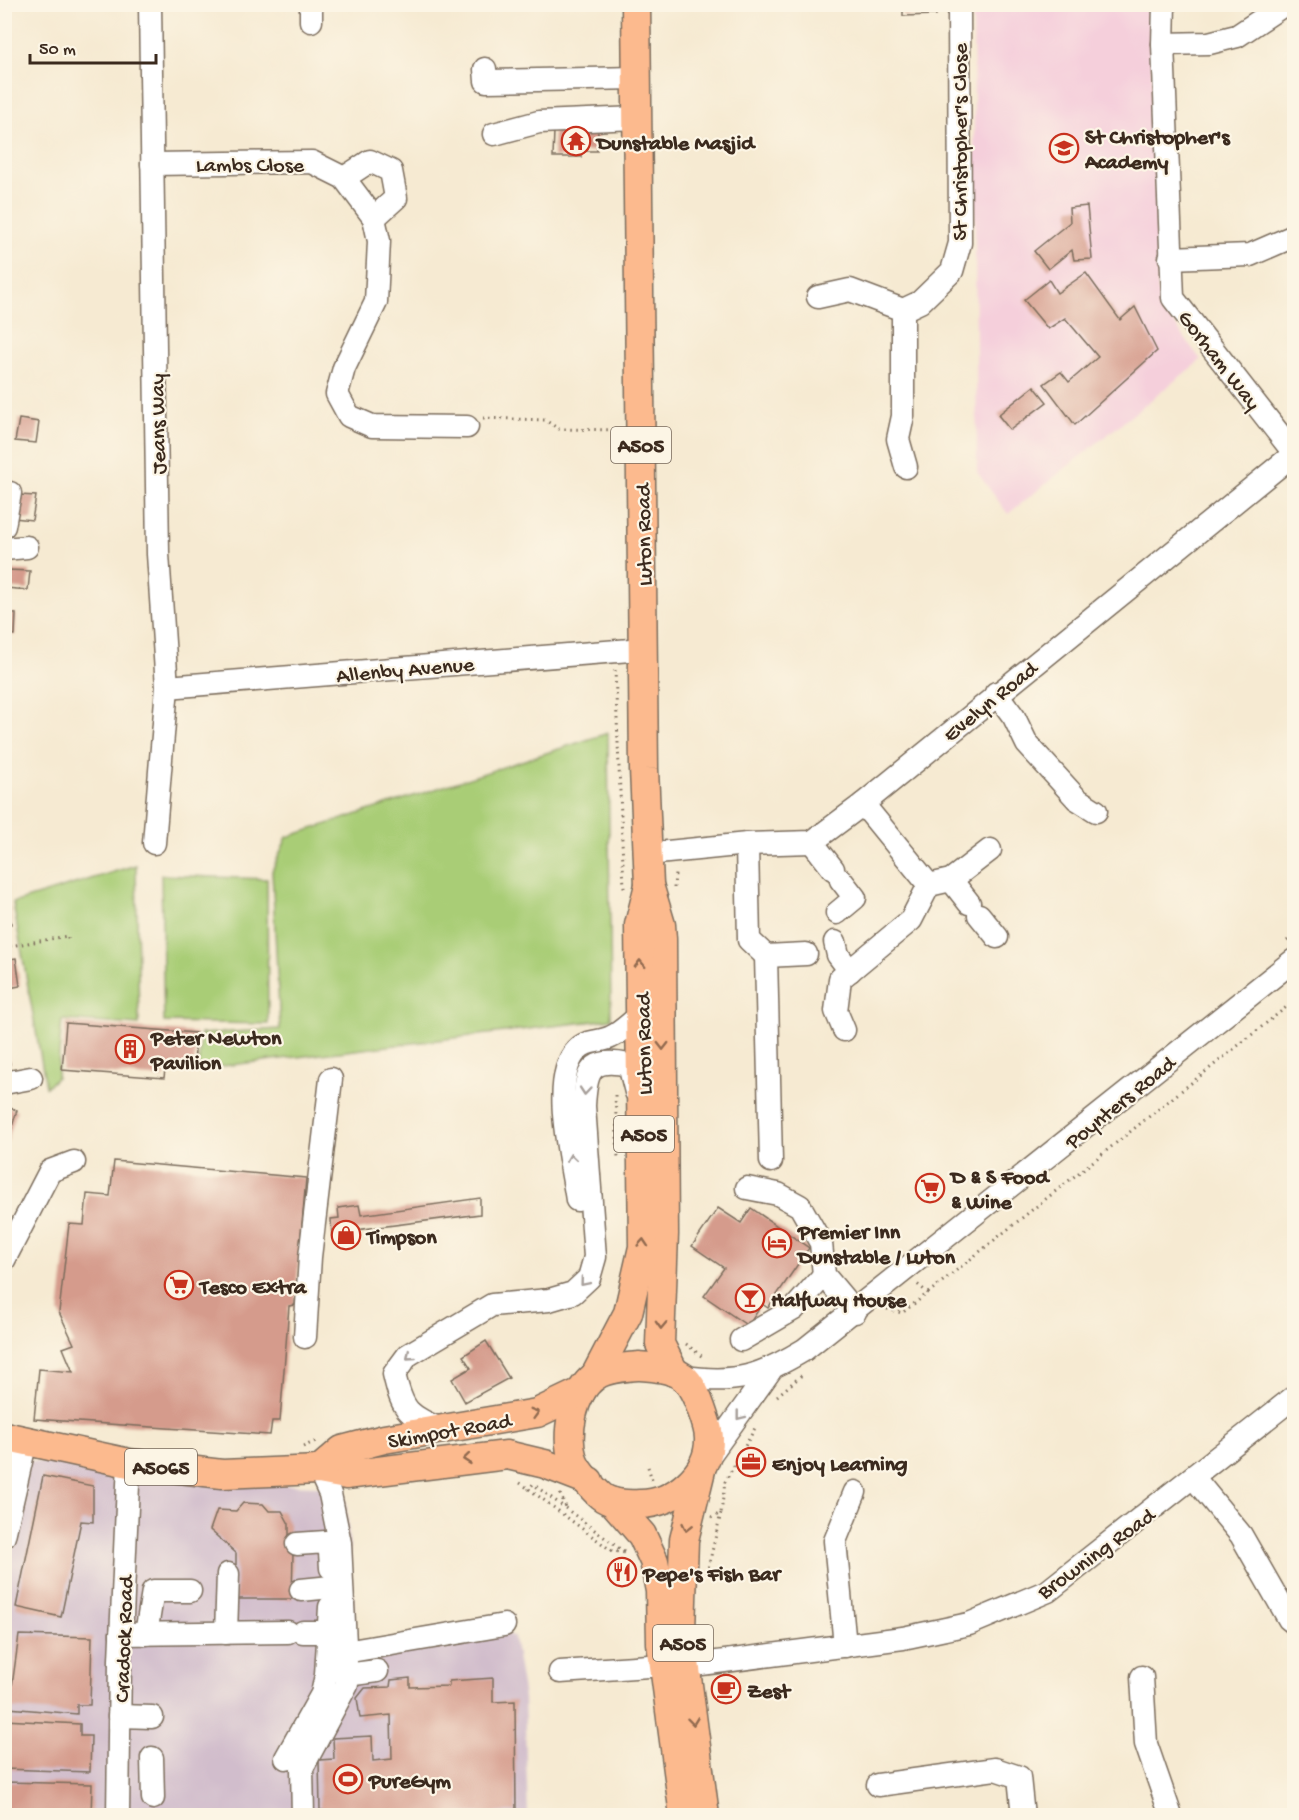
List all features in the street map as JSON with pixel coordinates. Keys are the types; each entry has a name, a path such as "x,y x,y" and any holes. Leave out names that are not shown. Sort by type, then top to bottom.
{"main road":[{"name":"Luton Road","path":"636,4 643,648 649,892 662,932 664,1234 660,1344 679,1375"},
{"name":"Luton Road","path":"588,1384 628,1313 644,1247 644,1122 639,926 649,892"},
{"path":"588,1384 618,1368 639,1366 679,1375"},
{"name":"A505","path":"679,1375 699,1402 710,1438 684,1540 681,1631 675,1666 684,1815"},
{"name":"A505","path":"588,1384 573,1414 570,1436 573,1462 601,1496 613,1502 642,1535 654,1561 705,1815"},
{"name":"Skimpot Road","path":"319,1470 342,1450 384,1439 445,1431 537,1413 588,1384"},
{"name":"Skimpot Road","path":"15,1438 129,1463 222,1474 319,1470 346,1475 507,1455 545,1464 589,1481"},
{"path":"613,1502 641,1504 661,1501 679,1491 704,1465"}],"street":[{"name":"Jeans Way","path":"150,4 158,554 167,687 154,843"},
{"name":"St Christopher's Close","path":"903,310 920,302 952,270 960,243 959,4"},
{"name":"Gorham Way","path":"1164,4 1163,44 1173,298 1294,454"},
{"path":"1163,44 1209,43 1237,36 1285,4"},
{"path":"485,69 486,81 637,78"},
{"path":"494,134 539,122 637,118"},
{"path":"344,178 370,161 391,171 396,198 374,218"},
{"name":"Lambs Close","path":"152,164 312,162 344,178 374,218 379,241 376,302 344,368 337,394 349,416 372,426 467,427"},
{"path":"1170,258 1250,255 1294,236"},
{"path":"818,297 850,290 903,310 903,416 898,439 906,467"},
{"name":"Evelyn Road","path":"812,842 863,804 996,693 1294,454"},
{"path":"4,526 10,493"},
{"name":"Allenby Avenue","path":"167,687 643,648"},
{"path":"996,693 1014,717 1027,744 1077,799 1096,811"},
{"path":"863,804 929,885"},
{"path":"648,854 747,844 812,842 855,898 837,913"},
{"path":"747,844 749,940 766,956 771,1161"},
{"path":"845,975 911,920 929,885 951,880 990,849"},
{"path":"951,880 997,938"},
{"path":"835,942 845,975 836,1011 844,1029"},
{"path":"766,956 806,954"},
{"name":"Poynters Road","path":"679,1375 720,1382 770,1371 804,1350 855,1312 1294,960"},
{"path":"579,1216 563,1099 567,1070 576,1051 588,1042 612,1037 640,1015"},
{"path":"445,1431 418,1420 400,1402 394,1374 408,1355 492,1305 549,1300 565,1296 573,1293 589,1278 595,1257 584,1106 585,1082 594,1066 609,1061 629,1065 644,1122"},
{"path":"4,1083 31,1078"},
{"path":"305,1337 310,1257 331,1079"},
{"path":"4,1260 50,1171 75,1162"},
{"path":"747,1188 778,1194 800,1206 822,1244 824,1275 855,1312"},
{"path":"741,1340 794,1309 824,1275"},
{"name":"Poynters Road","path":"704,1465 770,1371"},
{"name":"Browning Road","path":"560,1672 675,1666 903,1638 969,1624 1048,1591 1294,1397"},
{"path":"4,1536 15,1438"},
{"name":"Cradock Road","path":"118,1815 121,1634 129,1463"},
{"path":"303,1815 302,1768 347,1684 340,1543 330,1494 319,1470"},
{"path":"1194,1478 1241,1535 1289,1619 1294,1623"},
{"path":"845,1646 835,1541 855,1492"},
{"path":"286,1758 322,1694 326,1675 329,1632 330,1552 326,1542 297,1544"},
{"path":"226,1633 228,1574"},
{"path":"301,1590 331,1587"},
{"path":"146,1634 153,1591 190,1591"},
{"path":"345,1652 504,1625"},
{"path":"121,1634 329,1632"},
{"path":"346,1675 377,1671"},
{"path":"1142,1677 1146,1744 1171,1815"},
{"path":"119,1716 152,1717"},
{"path":"152,1758 153,1798"},
{"path":"878,1785 995,1769 1026,1774 1023,1815"}],"path":[{"path":"4,44 4,216"},
{"path":"467,427 479,418 545,420 559,429 620,430"},
{"path":"615,668 649,892 675,873"},
{"path":"4,947 68,936 68,941"},
{"path":"883,1308 902,1313 1294,1000"},
{"path":"916,1282 928,1293"},
{"path":"679,1338 712,1365"},
{"path":"769,1402 804,1374"},
{"path":"711,1548 721,1513 724,1482 758,1423"},
{"path":"293,1451 322,1439"},
{"path":"518,1481 612,1551 626,1553"},
{"path":"529,1488 533,1484 632,1558"},
{"path":"709,1519 721,1513"}],"shaded area":[{"name":"St Christopher's Academy","path":"973,5 1150,5 1158,291 1164,310 1201,360 1008,514 977,472"},
{"path":"4,1456 39,1462 50,1459 170,1481 345,1487 358,1655 502,1630 514,1637 524,1698 528,1815 5,1815"}],"green space":[{"path":"608,733 611,1019 198,1069 201,1034 280,1029 272,871 287,837"},
{"path":"136,865 139,1025 62,1020 57,1077 46,1087 13,903"},
{"path":"161,875 267,879 268,1024 164,1022"}],"building":[{"path":"903,4 936,4 936,15 903,16"},
{"name":"Dunstable Masjid","path":"554,131 598,131 597,151 581,151 581,157 553,157"},
{"path":"1087,206 1092,259 1074,260 1072,250 1048,269 1034,251 1070,222 1069,208"},
{"path":"1086,273 1120,320 1135,307 1157,351 1075,425 1044,384 1061,372 1069,382 1098,357 1065,318 1048,329 1024,300 1049,280 1057,293"},
{"path":"1034,386 1047,402 1010,430 998,415"},
{"path":"19,419 39,422 36,443 15,441"},
{"path":"18,495 36,496 32,520 14,518"},
{"path":"7,570 30,571 28,590 6,588"},
{"path":"5,613 16,614 15,635 5,634"},
{"path":"4,904 8,904 11,924 4,926"},
{"path":"16,958 20,986 4,989 4,960"},
{"name":"Peter Newton Pavilion","path":"66,1023 196,1033 194,1066 175,1064 175,1069 165,1069 164,1078 62,1070"},
{"path":"4,1037 10,1064 4,1065"},
{"path":"4,1106 17,1110 5,1150 4,1150"},
{"name":"Tesco Extra","path":"114,1161 306,1178 295,1305 289,1306 280,1421 272,1421 270,1435 34,1419 39,1369 73,1372 63,1348 74,1344 59,1312 69,1224 84,1225 87,1194 110,1196"},
{"path":"480,1198 480,1214 356,1230 357,1238 338,1241 337,1235 332,1236 331,1219 339,1218 338,1208 359,1205 361,1215"},
{"path":"718,1208 741,1223 751,1208 809,1248 768,1308 762,1304 748,1326 704,1296 724,1268 692,1246"},
{"path":"486,1341 509,1378 465,1402 452,1379 471,1368 463,1356"},
{"path":"43,1476 93,1486 93,1522 81,1521 61,1617 16,1607"},
{"path":"243,1503 263,1504 269,1511 282,1511 289,1524 289,1552 293,1552 292,1599 236,1599 236,1553 210,1530 217,1510 236,1511"},
{"path":"19,1635 92,1637 90,1705 77,1705 77,1714 9,1708"},
{"path":"410,1678 410,1687 449,1686 449,1681 493,1678 493,1702 515,1701 516,1812 326,1816 326,1811 320,1810 319,1760 334,1759 333,1738 372,1736 373,1761 392,1759 391,1715 360,1718 357,1698 365,1688 390,1687 391,1680"},
{"path":"4,1720 80,1724 80,1736 91,1736 90,1772 4,1769"},
{"path":"4,1782 92,1784 91,1816 4,1816"}],"place":[{"name":"Dunstable Masjid","path":"576,141"},
{"name":"St Christopher's Academy","path":"1064,148"},
{"name":"Peter Newton Pavilion","path":"130,1049"},
{"name":"D & S Food & Wine","path":"930,1188"},
{"name":"Timpson","path":"346,1235"},
{"name":"Premier Inn Dunstable / Luton","path":"777,1243"},
{"name":"Tesco Extra","path":"179,1285"},
{"name":"Halfway House","path":"750,1298"},
{"name":"Enjoy Learning","path":"751,1462"},
{"name":"Pepe's Fish Bar","path":"622,1572"},
{"name":"Zest","path":"726,1689"},
{"name":"PureGym","path":"348,1779"}]}
